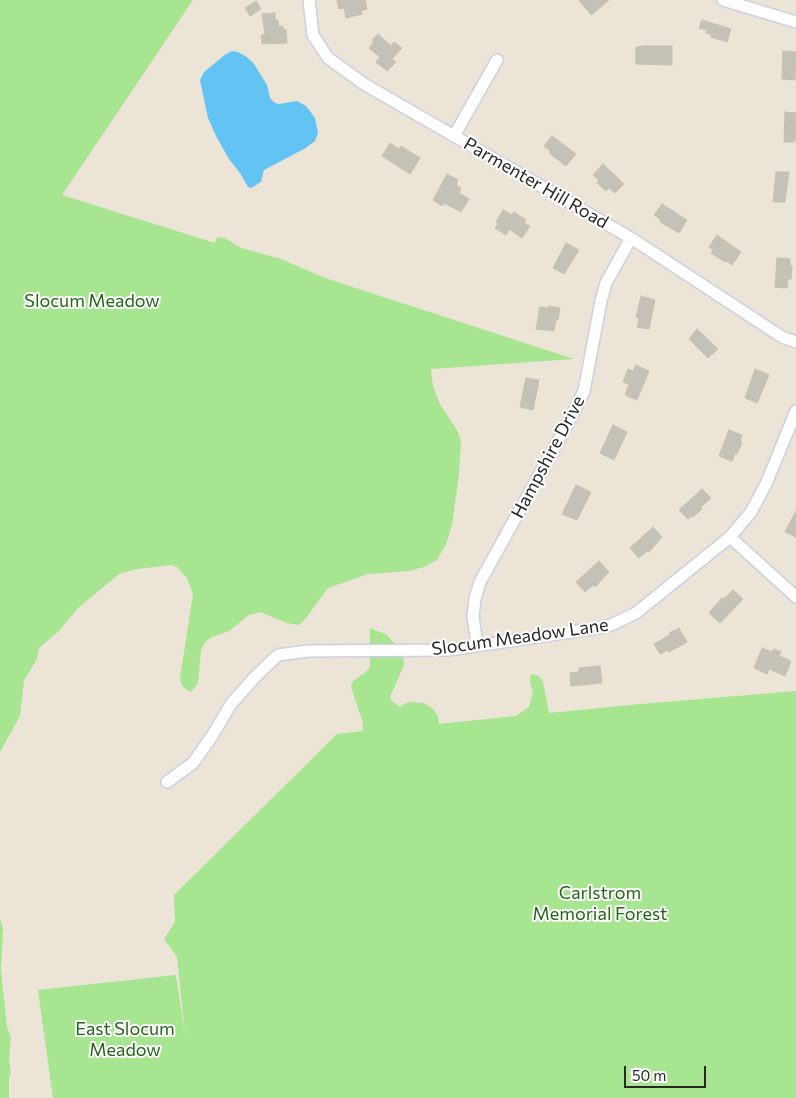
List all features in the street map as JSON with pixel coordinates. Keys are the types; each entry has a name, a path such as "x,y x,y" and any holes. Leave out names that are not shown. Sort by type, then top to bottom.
{"street":[{"name":"Parmenter Hill Road","path":"309,0 313,35 328,58 364,84 631,238 782,337 796,342"},
{"path":"723,0 796,22"},
{"path":"454,136 468,108 497,60"},
{"name":"Hampshire Drive","path":"477,645 474,616 475,599 480,582 568,423 584,390 606,283 631,238"},
{"name":"Slocum Meadow Lane","path":"167,782 193,763 231,704 255,676 278,656 308,651 448,650 598,628 624,620 636,613 738,529 757,503 796,411"},
{"path":"730,537 796,597"}],"green space":[{"name":"Slocum Meadow","path":"0,0 193,0 62,195 215,243 219,237 225,238 241,248 281,259 325,278 574,359 431,369 433,386 440,404 458,432 461,442 452,525 446,544 437,560 424,567 409,571 368,574 328,588 299,625 287,623 260,612 249,615 229,631 212,637 205,642 201,651 198,683 190,692 182,686 180,678 193,594 187,578 177,567 171,565 137,569 119,574 78,608 59,631 39,648 37,659 24,680 20,716 0,752"},
{"name":"Carlstrom Memorial Forest","path":"370,628 387,635 403,653 404,665 390,697 392,701 400,707 408,702 424,703 433,709 438,716 439,724 516,716 529,707 533,693 530,683 531,674 539,676 543,682 549,713 796,691 796,1098 53,1098 38,990 176,975 185,1035 177,957 164,939 175,922 174,895 337,734 363,731 363,723 351,687 353,681 370,667"},
{"path":"0,919 3,928 1,971 7,1027 11,1037 9,1098 0,1098"}],"water":[{"path":"232,51 247,57 254,64 267,85 270,98 275,103 297,101 306,106 315,118 318,133 315,141 304,149 264,170 261,182 251,188 248,187 229,159 216,136 208,118 200,80 204,72"}],"building":[{"path":"337,0 365,0 367,9 361,11 362,14 346,18 344,8 339,9"},
{"path":"579,0 609,0 591,15"},
{"path":"256,1 261,9 250,16 245,8"},
{"path":"275,13 275,20 278,20 279,27 283,26 283,30 286,29 287,43 262,44 261,35 265,34 262,14"},
{"path":"702,20 731,29 727,42 711,37 711,34 706,33 707,30 699,28"},
{"path":"378,34 391,46 394,42 402,48 392,59 396,62 387,71 376,62 380,57 369,48 374,42 372,40"},
{"path":"672,46 672,65 636,64 636,47"},
{"path":"783,51 796,52 795,80 782,79"},
{"path":"785,112 796,113 796,140 794,142 784,142"},
{"path":"552,136 576,154 566,166 549,153 551,152 544,146"},
{"path":"390,143 399,149 401,146 420,158 410,174 382,156"},
{"path":"603,164 624,184 615,193 609,188 606,191 597,183 599,180 593,175"},
{"path":"776,172 789,172 785,202 773,202"},
{"path":"447,174 458,180 456,185 461,188 459,193 469,199 461,212 444,203 442,206 433,200"},
{"path":"662,204 687,220 679,233 660,222 661,220 654,215"},
{"path":"503,210 512,215 514,212 526,220 524,223 530,226 522,238 509,229 506,235 495,228 498,223 496,222"},
{"path":"717,235 741,252 732,265 711,253 713,250 709,247"},
{"path":"566,243 579,250 564,274 553,268"},
{"path":"777,258 790,259 790,266 792,266 791,279 788,279 787,288 775,287"},
{"path":"641,296 655,300 649,329 637,327 639,318 636,317"},
{"path":"549,306 560,308 554,331 536,329 540,307 549,308"},
{"path":"697,329 718,349 708,358 689,339"},
{"path":"636,365 649,371 637,400 625,395 629,384 623,382 628,369 633,371"},
{"path":"755,369 769,375 757,403 745,398"},
{"path":"526,378 539,380 533,410 520,407"},
{"path":"613,425 627,432 614,460 600,453"},
{"path":"729,430 742,435 740,441 742,442 732,461 719,456"},
{"path":"576,485 591,492 577,520 562,514"},
{"path":"702,489 711,498 701,507 702,509 688,519 679,510"},
{"path":"796,511 796,537 785,532"},
{"path":"653,527 662,537 649,552 647,551 639,558 630,548"},
{"path":"599,561 609,572 595,587 593,585 585,592 576,582"},
{"path":"733,590 743,599 720,623 709,613 722,598 724,599"},
{"path":"679,628 687,642 669,652 668,650 660,654 654,644"},
{"path":"762,648 772,652 774,649 781,652 779,656 791,661 785,676 769,669 767,674 754,668"},
{"path":"600,666 602,683 571,686 570,673 579,672 579,668"}],"park label":[{"name":"East Slocum Meadow","path":"125,1039"}]}
